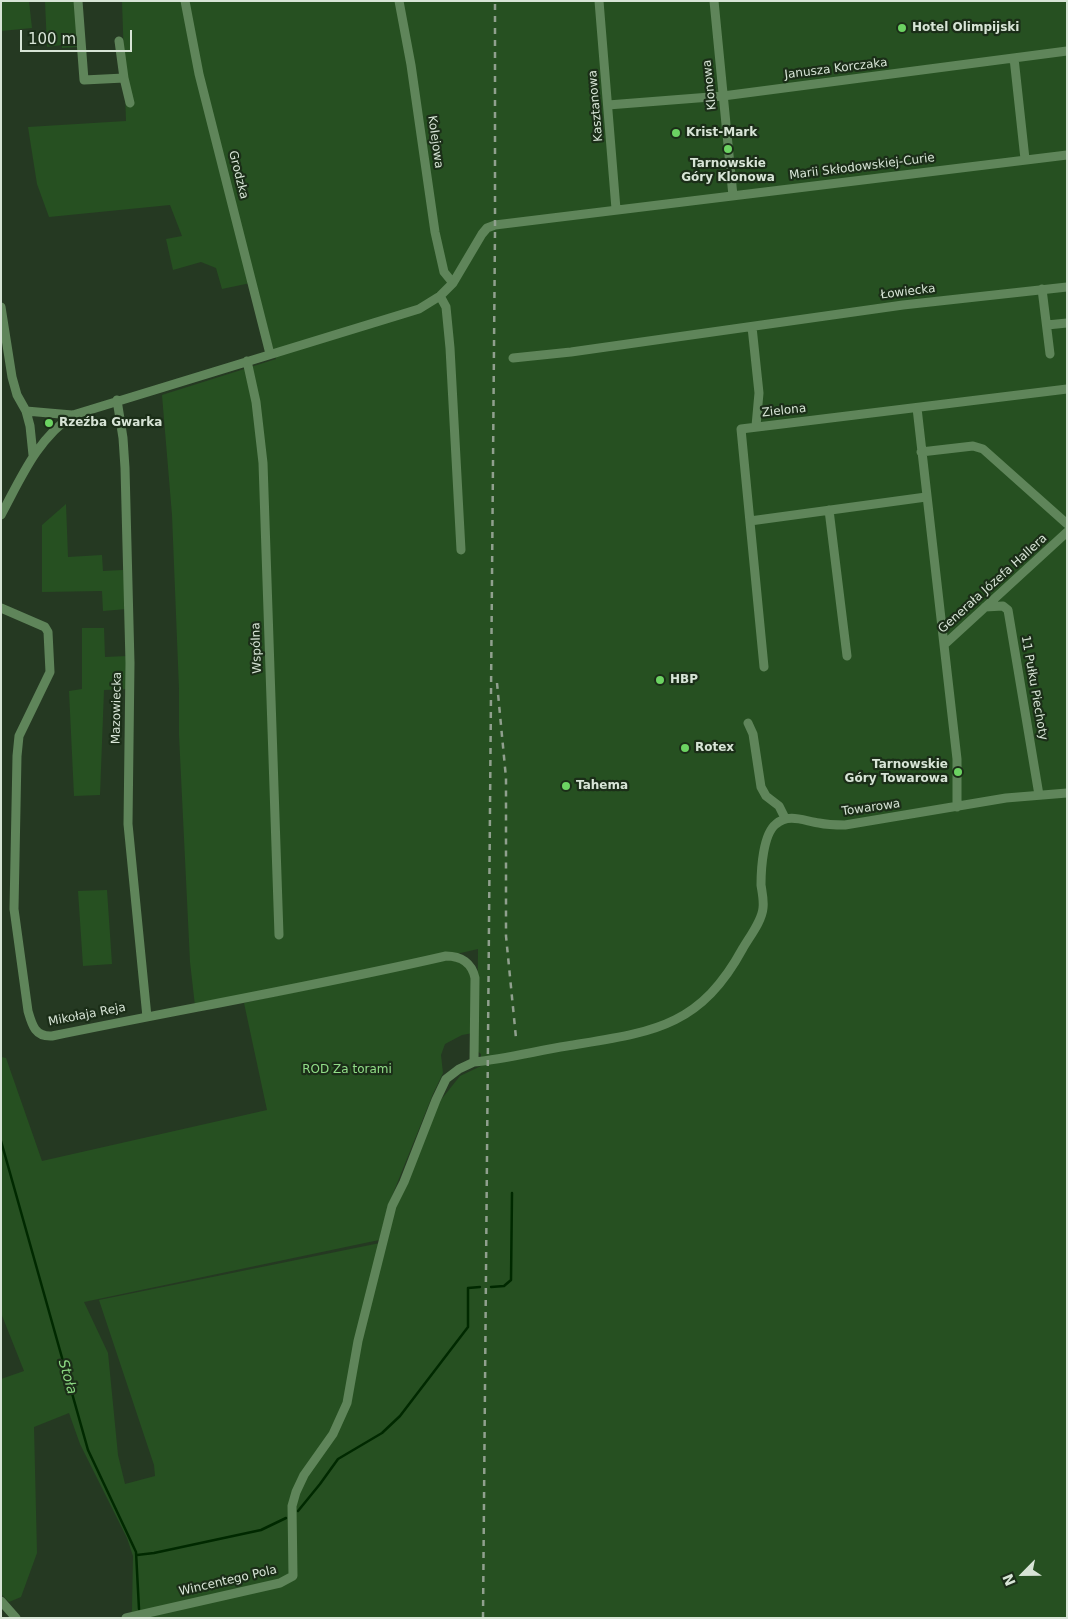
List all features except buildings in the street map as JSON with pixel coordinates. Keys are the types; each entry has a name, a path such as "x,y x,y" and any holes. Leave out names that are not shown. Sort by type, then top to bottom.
{"street":[{"path":"78,1 84,80 124,78"},
{"name":"Grodzka","path":"185,1 199,74 270,354"},
{"name":"Kolejowa","path":"399,1 412,74 435,232 444,272 453,283"},
{"name":"Kasztanowa","path":"599,1 616,209"},
{"name":"Klonowa","path":"714,1 733,196"},
{"path":"119,42 130,103"},
{"name":"Janusza Korczaka","path":"608,105 723,96 1067,51"},
{"path":"1014,58 1025,159"},
{"name":"Marii Skłodowskiej-Curie","path":"453,283 482,234 487,228 494,225 1067,155"},
{"path":"1,514 33,455 59,424 73,415 419,309 440,296 453,283"},
{"name":"Łowiecka","path":"513,358 571,352 894,306 1067,287"},
{"path":"1042,290 1050,354"},
{"path":"440,296 446,307 450,348 461,550"},
{"path":"1,307 12,376 17,395 26,411 30,426 33,455"},
{"path":"1047,325 1067,323"},
{"path":"752,327 759,393 756,426"},
{"name":"Wspólna","path":"247,361 256,402 263,463 279,935"},
{"name":"Zielona","path":"764,667 741,429 1067,389"},
{"name":"Mazowiecka","path":"117,400 124,438 125,468 130,663 128,824 147,1016"},
{"path":"917,408 926,497 947,642"},
{"path":"26,411 73,415"},
{"path":"921,452 973,446 983,449 1067,524"},
{"path":"750,521 926,497"},
{"path":"829,510 847,656"},
{"name":"Generała Józefa Hallera","path":"957,807 957,759 947,642 1066,535"},
{"name":"11 Pułku Piechoty","path":"985,607 1003,606 1008,610 1039,795"},
{"name":"Mikołaja Reja","path":"1,608 44,627 48,632 50,653 50,672 19,736 18,756 14,909 25,994 32,1023 38,1033 42,1036 52,1036 453,956 460,958 473,970 474,1062"},
{"path":"474,1062 646,1032 673,1022 701,1004 729,970 741,953 760,918 763,908 762,873 768,834 775,824 785,818 779,806 766,796 761,787 753,734 748,723"},
{"name":"Towarowa","path":"785,818 846,825 1006,798 1067,793"},
{"name":"Wincentego Pola","path":"126,1618 280,1583 292,1576 292,1506 304,1475 333,1434 346,1403 358,1340 392,1206 404,1182 446,1079 474,1062"},
{"path":"1,1601 16,1618"}],"green space":[{"path":"29,1 32,28 1,31 1,2"},
{"path":"45,1 75,1 78,47 62,48 62,45 47,47"},
{"name":"ROD Za torami","path":"122,1 1067,1 1067,1618 129,1618 132,1610 133,1556 127,1538 80,1444 69,1413 34,1427 37,1553 21,1597 9,1602 1,1594 1,1379 24,1371 1,1313 1,1057 6,1058 42,1161 267,1110 244,1003 437,961 451,960 463,963 471,975 473,1033 462,1035 445,1044 441,1055 443,1073 388,1206 379,1240 84,1302 108,1353 118,1455 125,1484 155,1476 154,1465 99,1300 385,1242 401,1189 432,1111 460,1076 481,1066 481,1054 477,1051 478,949 391,969 195,1006 190,962 179,735 172,515 162,395 276,359 255,282 222,289 216,268 201,262 173,270 166,239 182,236 170,205 49,217 37,184 28,127 126,121"},
{"path":"66,504 68,557 102,555 103,571 123,570 127,609 103,611 102,591 42,592 42,525"},
{"path":"82,628 104,628 105,657 127,656 128,689 104,690 100,795 74,796 69,691 82,689"},
{"path":"107,890 112,964 83,966 78,891"}],"waterway":[{"name":"Stoła","path":"1,1141 88,1450 136,1552 139,1609"},
{"path":"491,1287 504,1286 511,1280 512,1193"},
{"path":"298,1511 338,1459 382,1433 400,1416 468,1327 468,1288 480,1287"},
{"path":"137,1555 261,1530 286,1518"}],"railway":[{"path":"483,1618 495,232 495,1"},
{"path":"497,683 506,778 506,936 516,1038"}],"place":[{"name":"Hotel Olimpijski","path":"902,28"},
{"name":"Krist-Mark","path":"676,133"},
{"name":"Tarnowskie Góry Klonowa","path":"728,149"},
{"name":"Rzeźba Gwarka","path":"49,423"},
{"name":"HBP","path":"660,680"},
{"name":"Rotex","path":"685,748"},
{"name":"Tarnowskie Góry Towarowa","path":"958,772"},
{"name":"Tahema","path":"566,786"}]}
